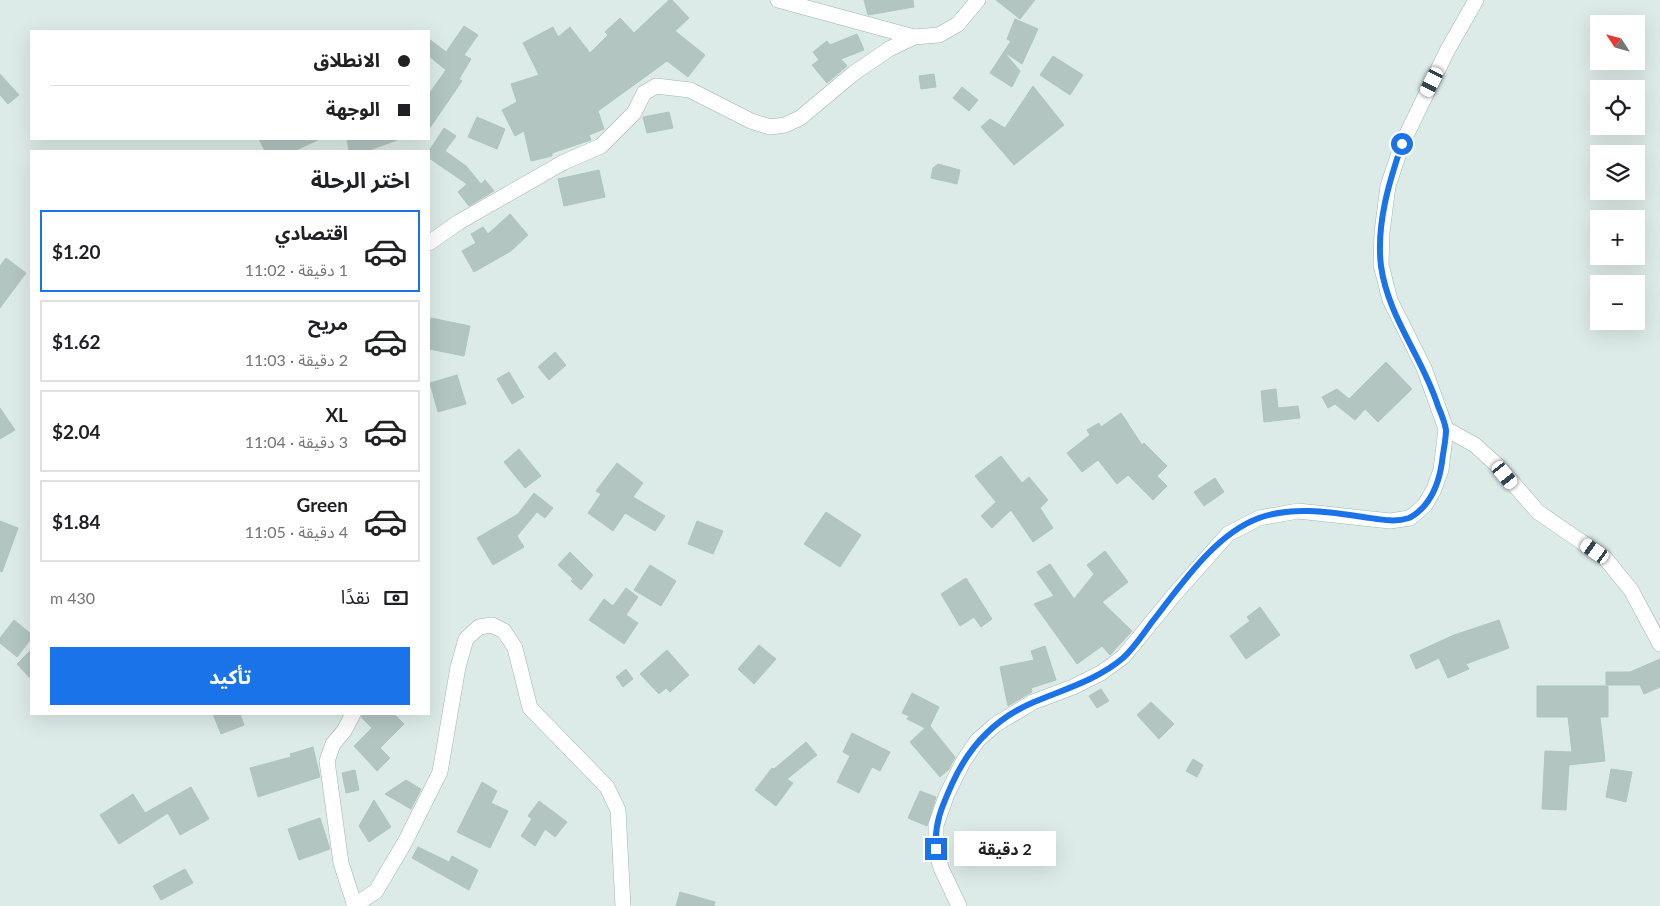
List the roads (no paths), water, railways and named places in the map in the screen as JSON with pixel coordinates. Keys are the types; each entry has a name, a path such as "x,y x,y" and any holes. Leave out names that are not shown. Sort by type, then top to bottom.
{"street":[{"path":"778,0 914,36 939,35 958,24 978,0"},
{"path":"959,906 941,868 936,849 936,825 954,778 977,742 995,725 1012,713 1101,673 1123,657 1219,542 1228,534 1243,526 1276,513 1298,511 1390,521 1410,518 1425,505 1434,489 1441,470 1446,429 1424,368 1390,300 1381,265 1382,232 1388,186 1402,144 1443,59 1476,0"},
{"path":"430,242 458,222 564,162 601,146 634,113 644,93 656,86 690,90 752,121 770,128 778,127 800,118 854,73 889,49 914,36"},
{"path":"1446,429 1475,445 1498,466 1538,512 1605,558 1631,590 1660,644"},
{"path":"352,715 344,731 333,744 328,761 341,863 355,906 376,892 405,842 440,772 458,667 466,639 479,627 492,625 504,632 515,648 530,708 608,787 618,810 623,906"}]}
